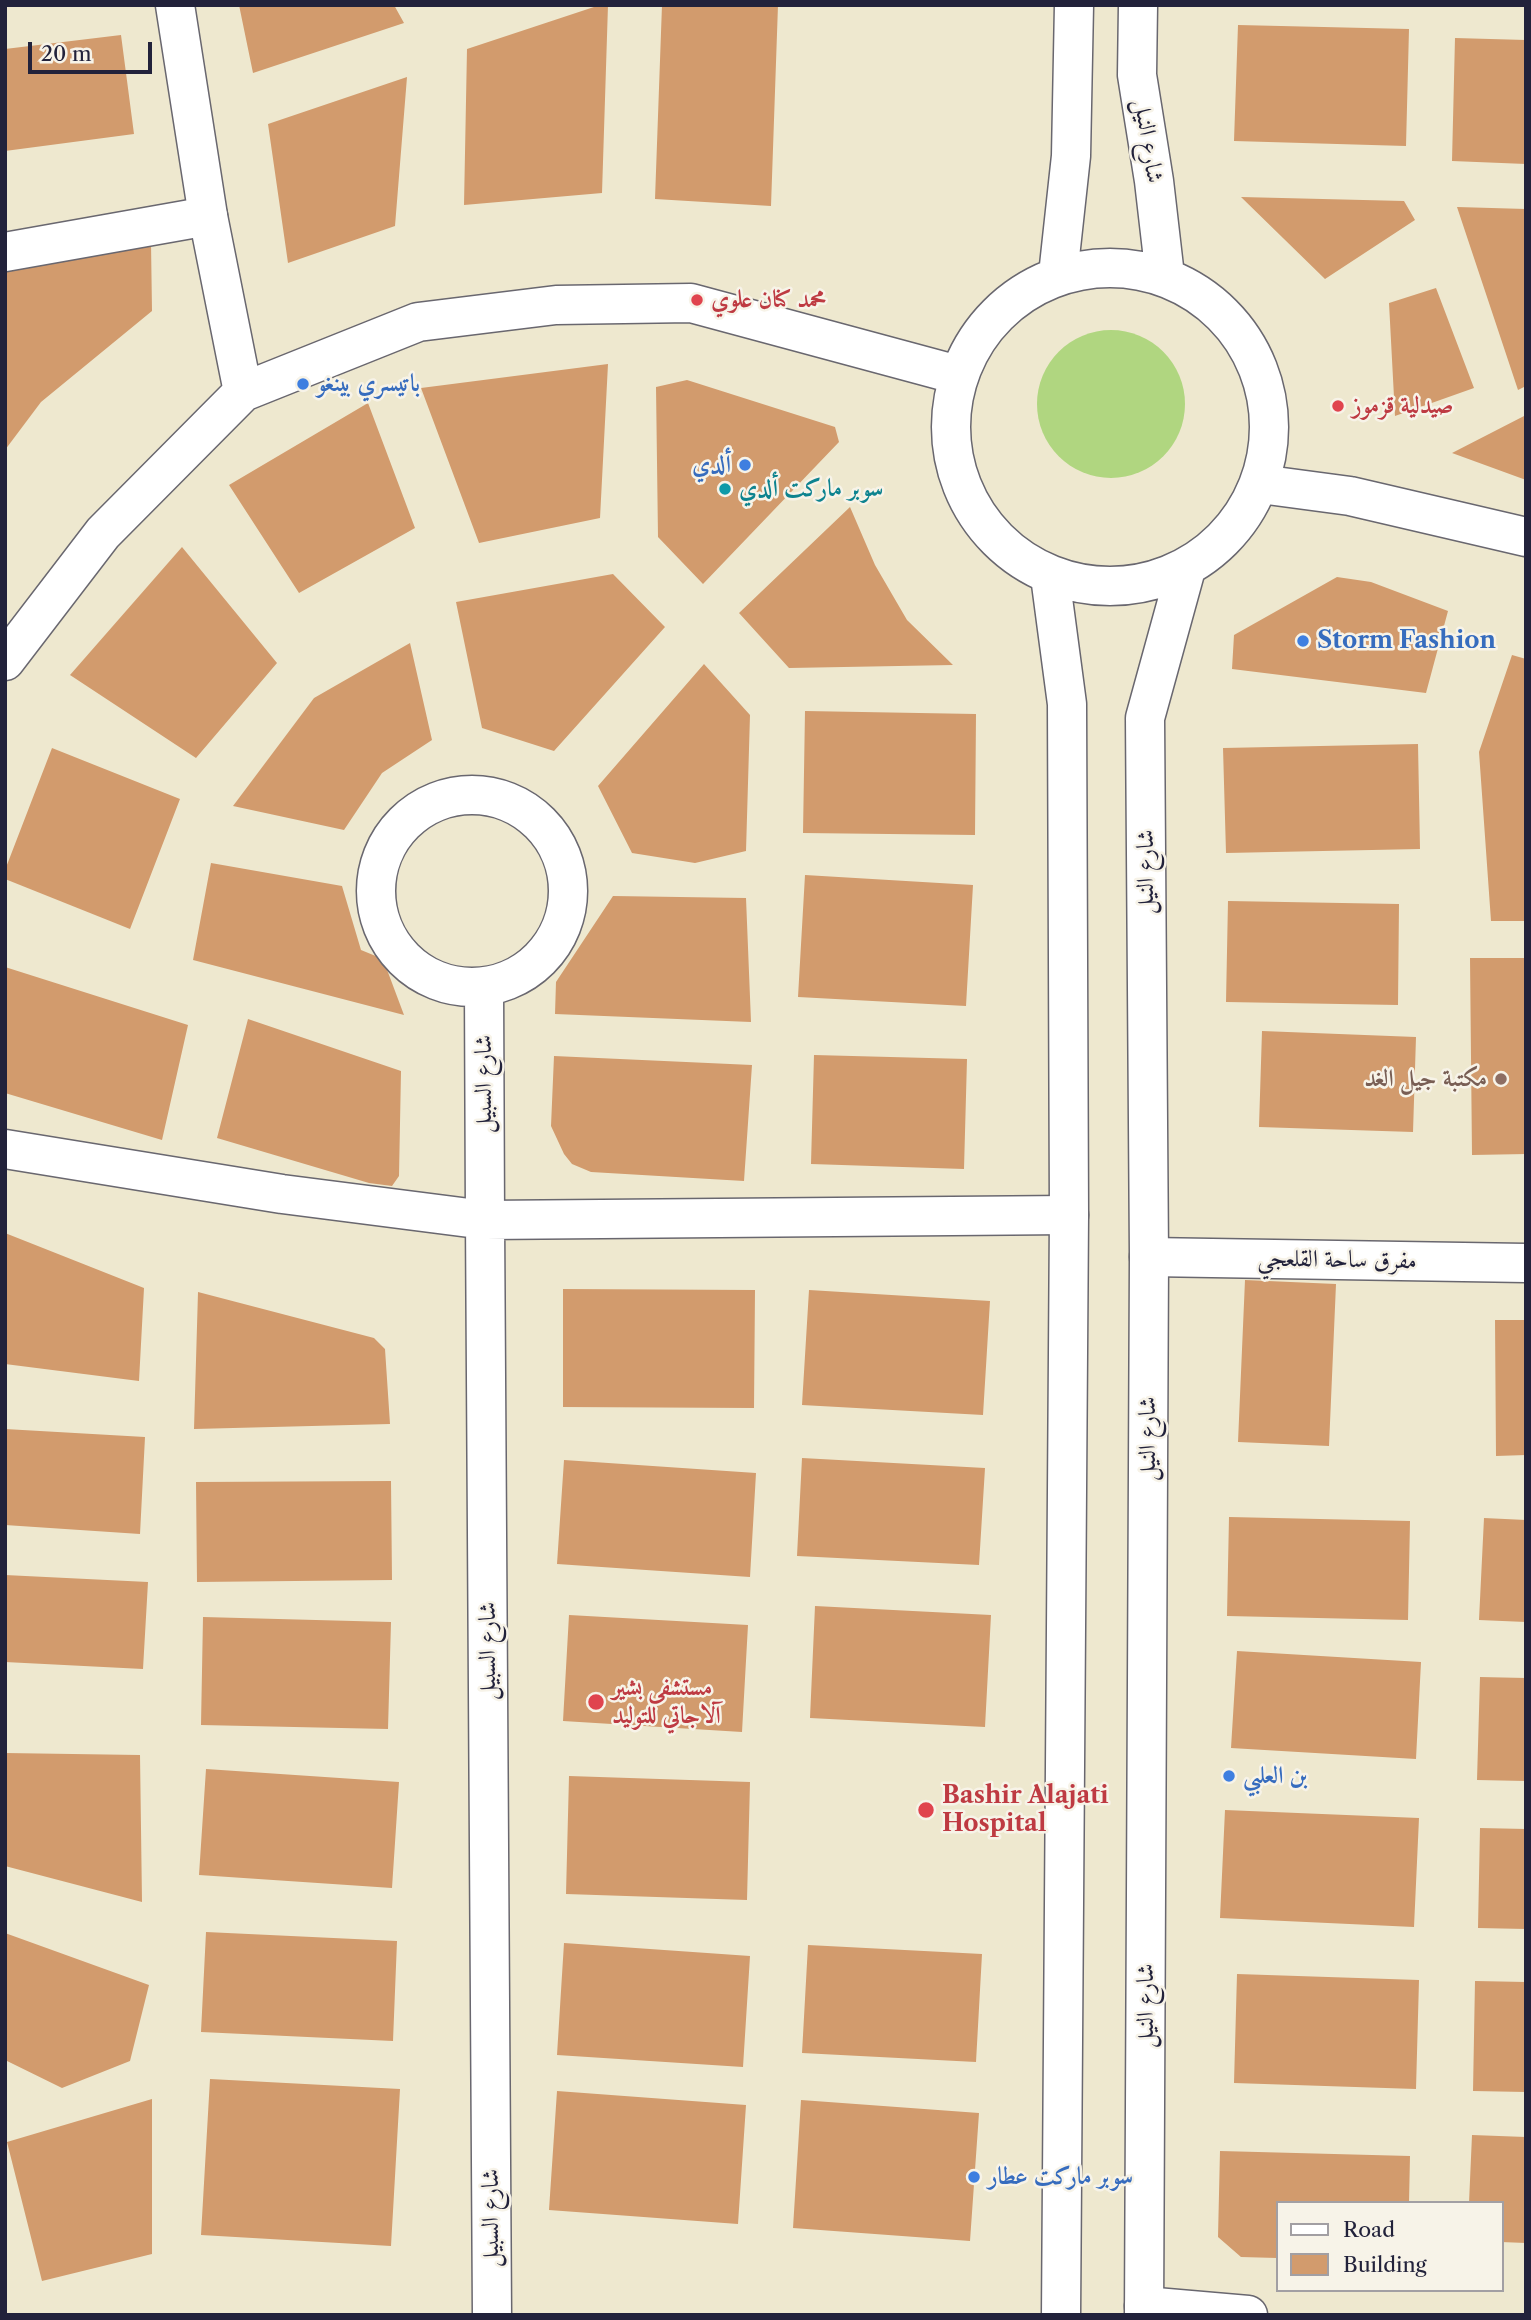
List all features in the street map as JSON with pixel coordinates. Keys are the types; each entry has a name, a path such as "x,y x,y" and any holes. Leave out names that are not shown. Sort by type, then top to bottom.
{"street":[{"path":"175,5 208,216 243,392"},
{"path":"1058,275 1071,156 1074,5"},
{"name":"شارع النيل","path":"1138,5 1137,75 1154,181 1165,276"},
{"path":"5,252 208,216"},
{"path":"1094,267 1124,267 1165,276 1227,317 1259,370 1270,427 1259,484 1239,523 1186,569 1133,586 1092,587 1050,576 1001,545 968,502 950,429 958,375 968,352 1004,307 1058,275 1094,267"},
{"path":"5,661 103,533 243,392 418,322 556,305 691,303 958,375"},
{"path":"1259,484 1350,496 1526,537"},
{"name":"شارع النيل","path":"1144,2310 1149,1257 1145,718 1186,569"},
{"path":"1050,576 1067,704 1069,1215 1060,2315"},
{"path":"471,794 495,797 526,810 555,842 564,861 569,894 564,921 549,951 524,973 484,987 438,982 405,961 380,921 376,898 379,865 397,830 423,807 438,800 471,794"},
{"name":"شارع السبيل","path":"484,987 492,2315"},
{"path":"5,1149 282,1194 485,1220 1069,1215"},
{"name":"مفرق ساحة القلعجي","path":"1149,1257 1526,1263"},
{"path":"1144,2310 1248,2315"}],"green space":[{"path":"1111,330 1139,335 1163,352 1180,376 1185,404 1180,432 1163,456 1139,473 1111,478 1083,473 1059,456 1042,432 1037,404 1042,376 1059,352 1083,335"}],"building":[{"path":"239,5 394,5 404,23 253,73"},
{"path":"600,5 608,5 602,193 464,205 467,49"},
{"path":"662,5 778,5 771,206 655,199"},
{"path":"1238,25 1409,29 1406,146 1234,141"},
{"path":"121,35 134,134 5,151 5,49"},
{"path":"1455,38 1526,40 1526,164 1452,161"},
{"path":"407,77 395,226 288,263 268,124"},
{"path":"1241,197 1404,201 1415,220 1325,279"},
{"path":"1457,207 1526,209 1526,386 1518,390"},
{"path":"151,243 152,311 41,402 5,450 5,270"},
{"path":"1436,288 1474,388 1395,416 1389,303"},
{"path":"608,364 600,518 479,543 421,388"},
{"name":"سوبر ماركت ألدي","path":"687,380 835,427 839,442 703,584 658,537 656,387"},
{"path":"368,403 415,528 299,593 229,485"},
{"path":"1526,415 1526,480 1452,453"},
{"path":"850,507 875,565 907,620 953,665 789,668 739,613"},
{"path":"182,547 277,663 196,758 70,675"},
{"path":"613,574 665,627 554,751 482,728 456,602"},
{"path":"1337,577 1371,582 1448,611 1426,693 1232,669 1234,635"},
{"path":"410,643 432,740 382,773 344,830 233,806 314,698"},
{"path":"1512,655 1526,659 1526,921 1491,921 1479,752"},
{"path":"704,664 750,715 746,851 695,863 632,853 598,786"},
{"path":"805,711 976,714 975,835 803,833"},
{"path":"1418,744 1420,849 1226,853 1223,748"},
{"path":"52,748 180,799 130,929 5,879 5,870"},
{"path":"211,863 342,886 361,950 383,959 404,1015 193,960"},
{"path":"805,875 973,885 966,1006 798,997"},
{"path":"613,896 746,898 751,1022 555,1014 556,982"},
{"path":"1228,901 1399,904 1398,1005 1226,1002"},
{"path":"1470,958 1526,958 1526,1154 1472,1155"},
{"path":"5,967 188,1025 162,1140 5,1093"},
{"path":"248,1019 401,1071 399,1176 392,1186 369,1183 217,1138"},
{"path":"1262,1031 1416,1037 1413,1132 1259,1127"},
{"path":"814,1055 967,1059 964,1169 811,1164"},
{"path":"554,1056 752,1065 744,1181 591,1172 572,1164 564,1154 551,1126"},
{"path":"5,1233 144,1288 139,1381 5,1364"},
{"path":"1245,1280 1336,1284 1329,1446 1238,1442"},
{"path":"563,1289 755,1290 754,1408 563,1407"},
{"path":"809,1290 990,1301 983,1415 802,1405"},
{"path":"198,1292 374,1338 385,1349 390,1424 194,1429"},
{"path":"1495,1320 1526,1320 1526,1455 1496,1456"},
{"path":"5,1429 145,1437 140,1534 5,1525"},
{"path":"802,1458 985,1468 979,1565 797,1556"},
{"path":"564,1460 756,1473 750,1577 557,1564"},
{"path":"391,1481 392,1580 197,1582 196,1482"},
{"path":"1229,1517 1410,1521 1408,1620 1227,1616"},
{"path":"1484,1518 1526,1520 1526,1622 1479,1620"},
{"path":"5,1575 148,1582 143,1669 5,1662"},
{"path":"815,1606 991,1615 985,1727 810,1718"},
{"path":"569,1615 748,1625 742,1732 563,1721"},
{"path":"203,1617 391,1622 388,1729 201,1725"},
{"path":"1237,1651 1421,1662 1416,1759 1231,1748"},
{"path":"1480,1677 1526,1678 1526,1781 1477,1780"},
{"path":"5,1753 140,1755 142,1902 5,1866"},
{"path":"206,1769 399,1782 392,1888 199,1875"},
{"path":"569,1776 750,1782 747,1900 566,1894"},
{"path":"1225,1810 1419,1818 1414,1927 1220,1918"},
{"path":"1480,1828 1526,1829 1526,1929 1478,1928"},
{"path":"206,1932 397,1941 393,2041 201,2032"},
{"path":"5,1933 149,1985 130,2061 62,2088 5,2060"},
{"path":"564,1943 750,1956 743,2067 557,2055"},
{"path":"808,1945 982,1954 976,2062 802,2053"},
{"path":"1237,1974 1419,1980 1416,2089 1234,2083"},
{"path":"1475,1981 1526,1982 1526,2092 1473,2091"},
{"path":"210,2079 400,2089 391,2246 201,2235"},
{"path":"557,2091 746,2105 738,2224 549,2210"},
{"path":"152,2099 152,2254 42,2281 7,2142"},
{"path":"801,2100 979,2113 970,2241 793,2228"},
{"path":"1472,2135 1526,2137 1526,2243 1503,2242 1503,2201 1469,2201"},
{"path":"1220,2151 1410,2156 1409,2201 1276,2201 1276,2258 1241,2257 1218,2237"}],"place":[{"name":"محمد كنان علوي","path":"697,300"},
{"name":"باتيسري بينغو","path":"303,384"},
{"name":"صيدلية قزموز","path":"1338,406"},
{"name":"ألدي","path":"745,465"},
{"name":"سوبر ماركت ألدي","path":"725,489"},
{"name":"Storm Fashion","path":"1303,641"},
{"name":"مكتبة جيل الغد","path":"1501,1079"},
{"name":"مستشفى بشير آلاجاتي للتوليد","path":"596,1702"},
{"name":"بن العلبي","path":"1229,1776"},
{"name":"Bashir Alajati Hospital","path":"926,1810"},
{"name":"سوبر ماركت عطار","path":"974,2177"}]}
